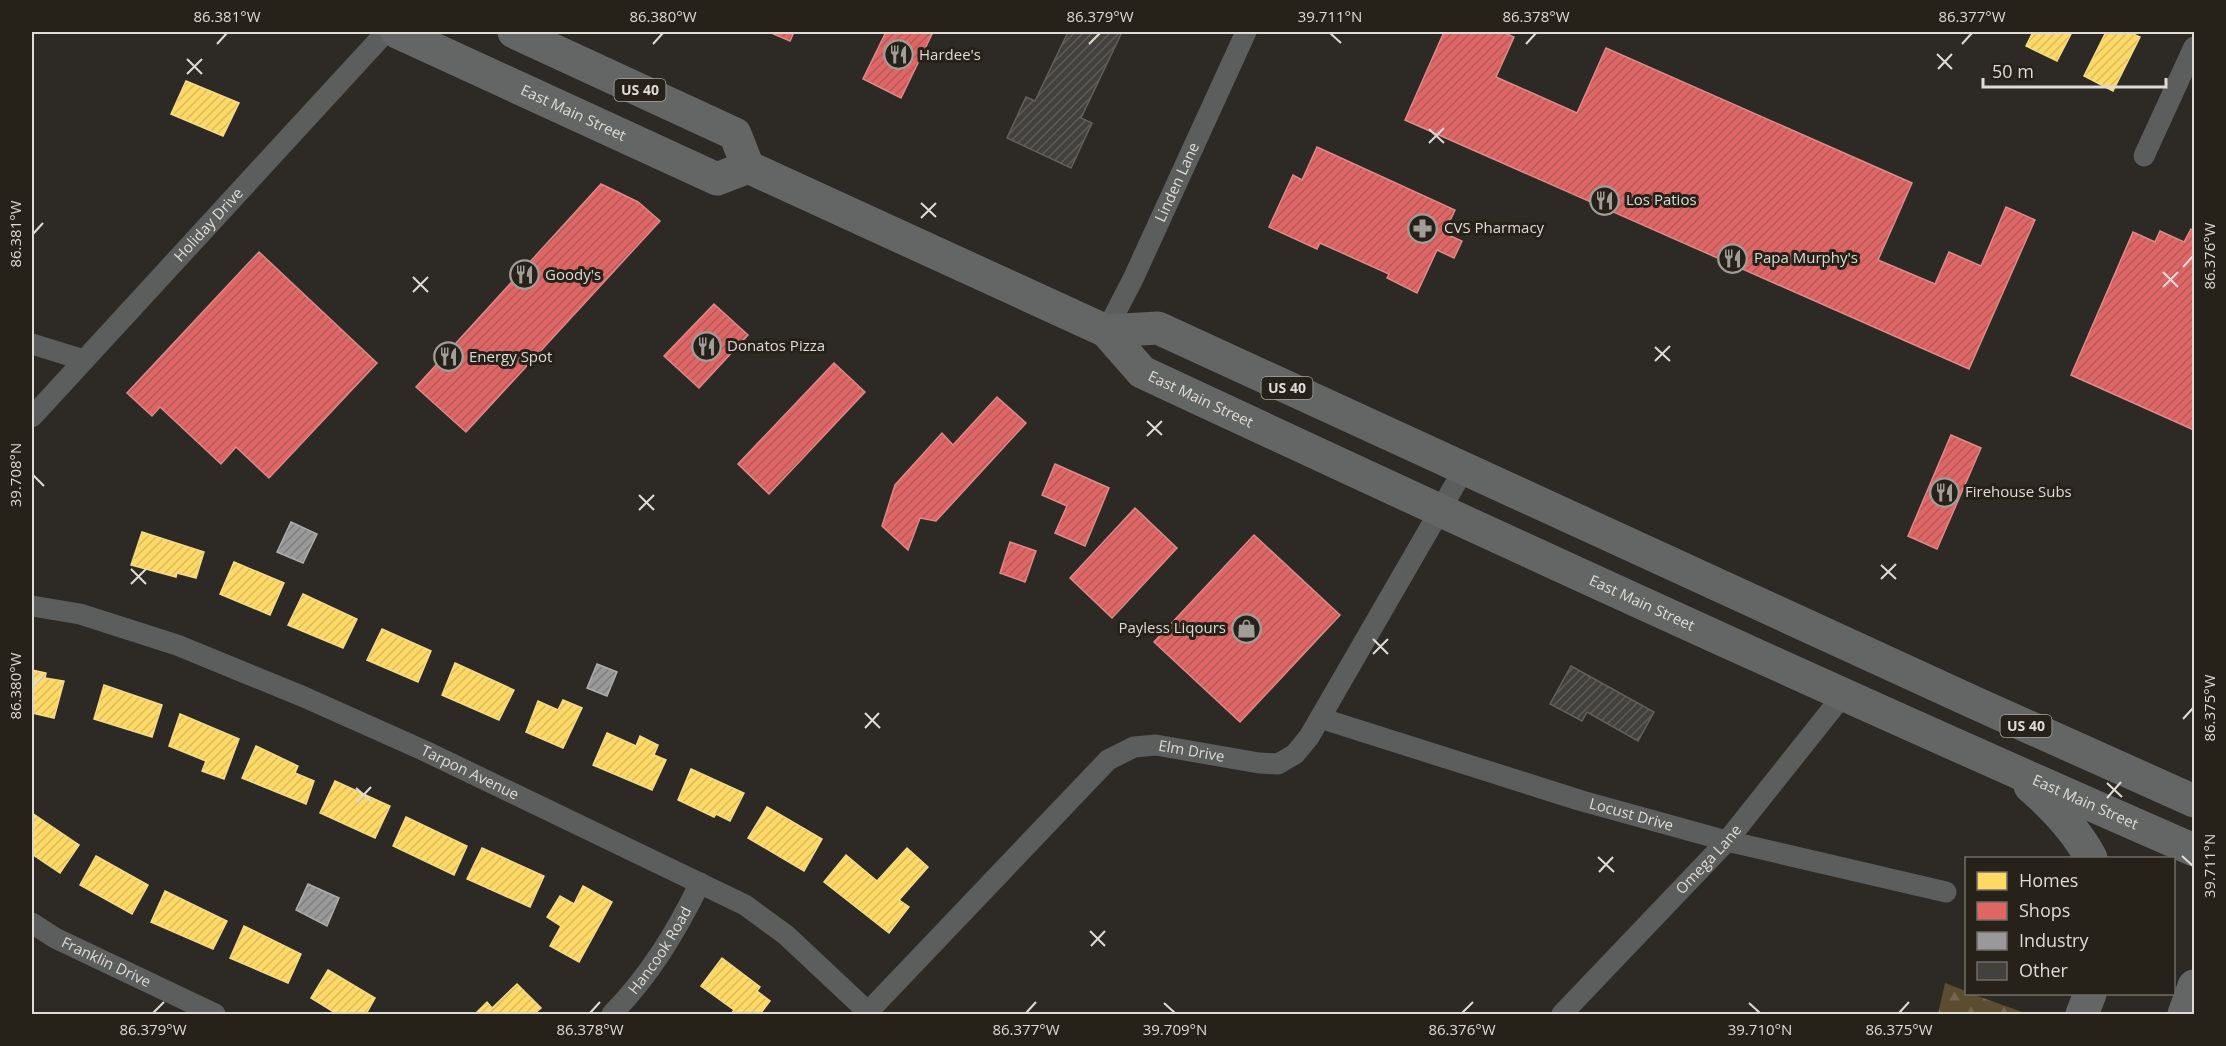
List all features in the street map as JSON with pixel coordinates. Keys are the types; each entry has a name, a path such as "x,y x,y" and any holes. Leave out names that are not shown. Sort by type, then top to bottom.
{"main road":[{"name":"East Main Street","path":"397,32 717,179 748,167 1106,331 1142,372 1440,511 2013,771 2153,846 2194,850"},
{"name":"US 40","path":"514,32 735,134 748,167"},
{"name":"East Main Street","path":"1106,331 1158,328 1973,702 2181,794"},
{"path":"2013,771 2055,809 2079,837 2090,857"},
{"path":"2153,846 2181,794"},
{"path":"2185,1014 2194,986"},
{"path":"2082,1014 2089,995"},
{"path":"2185,1014 2194,1007"}],"street":[{"name":"Holiday Drive","path":"32,417 386,32"},
{"name":"Linden Lane","path":"1106,331 1133,279 1246,32"},
{"path":"2144,156 2194,47"},
{"path":"32,344 84,360"},
{"name":"Elm Drive","path":"867,1013 1108,760 1134,747 1156,745 1259,763 1278,764 1294,754 1309,737 1464,469"},
{"name":"Tarpon Avenue","path":"32,606 80,614 177,645 304,697 435,756 746,905 764,917 867,1013"},
{"name":"Omega Lane","path":"1562,1014 1727,841 1844,694"},
{"name":"Locust Drive","path":"1320,718 1582,801 1727,841 1946,892"},
{"name":"Hancook Road","path":"612,1014 634,992 661,956 700,883"},
{"name":"Franklin Drive","path":"32,923 55,938 215,1014"}],"green space":[{"path":"1945,983 1965,991 1965,995 1975,995 2025,1013 1938,1014"}],"building: Homes":[{"path":"2033,32 2072,32 2057,61 2026,46"},
{"path":"2106,32 2129,32 2140,37 2113,91 2084,76"},
{"path":"186,81 239,103 223,136 171,114"},
{"path":"142,532 204,552 196,578 177,573 176,577 131,565"},
{"path":"234,562 284,583 270,615 220,594"},
{"path":"303,594 357,619 343,648 288,625"},
{"path":"382,629 431,651 418,682 367,660"},
{"path":"455,663 514,690 499,720 442,695"},
{"path":"32,670 46,673 45,678 64,681 54,718 32,713 34,705 32,705"},
{"path":"104,685 162,705 152,737 94,719"},
{"path":"563,700 582,708 563,748 526,732 538,701 558,710"},
{"path":"180,714 239,739 224,779 202,771 206,761 169,746"},
{"path":"607,733 636,746 640,736 658,745 654,755 666,760 652,790 593,765"},
{"path":"256,746 298,766 295,773 314,781 306,804 242,778"},
{"path":"691,769 744,793 730,821 716,814 714,817 678,800"},
{"path":"335,781 390,806 375,838 320,813"},
{"path":"767,807 822,839 804,871 748,838"},
{"path":"32,813 79,845 60,873 32,854"},
{"path":"406,817 467,846 454,875 393,846"},
{"path":"482,848 544,876 530,907 467,879"},
{"path":"907,848 928,867 899,900 909,907 889,933 824,882 846,855 877,881"},
{"path":"96,856 148,885 132,914 80,885"},
{"path":"583,886 612,902 579,962 550,946 561,926 547,917 560,896 574,904"},
{"path":"165,891 227,921 213,949 151,922"},
{"path":"244,926 301,954 288,983 230,958"},
{"path":"722,958 760,987 757,991 770,1001 760,1014 731,1014 734,1010 701,986"},
{"path":"328,970 375,998 366,1014 337,1014 311,998"},
{"path":"517,984 541,1008 534,1014 476,1013 487,1002 492,1008"}],"building: Shops":[{"path":"769,32 794,32 790,41"},
{"name":"Hardee's","path":"886,32 933,32 901,98 863,79"},
{"path":"1444,32 1503,32 1514,37 1496,77 1577,113 1606,48 1912,183 1878,260 1935,284 1949,252 1981,266 2006,207 2035,220 1969,369 1405,120"},
{"name":"CVS Pharmacy","path":"1317,147 1455,210 1444,233 1462,241 1454,258 1437,250 1417,293 1387,278 1389,274 1320,243 1317,249 1269,227 1293,175 1302,180"},
{"path":"601,184 638,202 660,221 466,432 416,387"},
{"path":"2191,229 2194,231 2194,430 2071,375 2133,232 2155,242 2160,231 2184,242"},
{"path":"259,252 377,363 269,478 236,447 221,464 160,407 152,416 127,393"},
{"name":"Donatos Pizza","path":"714,304 748,335 699,388 664,356"},
{"path":"834,363 865,392 769,494 738,464"},
{"path":"997,397 1026,423 936,521 920,518 908,550 882,526 895,485 942,433 953,445"},
{"name":"Firehouse Subs","path":"1951,435 1981,448 1937,549 1908,536"},
{"path":"1055,464 1109,488 1085,546 1055,533 1067,506 1042,495"},
{"path":"1135,508 1177,548 1112,618 1070,578"},
{"name":"Payless Liqours","path":"1254,535 1340,615 1240,722 1154,642"},
{"path":"1010,542 1036,551 1025,582 1000,573"}],"building: Industry":[{"path":"291,522 317,534 303,563 277,552"},
{"path":"597,664 617,672 607,696 587,688"},
{"path":"308,884 339,898 327,926 296,910"}],"building: Other":[{"path":"1068,32 1122,32 1081,118 1092,123 1071,168 1007,138 1026,97 1035,101"},
{"path":"1571,666 1654,712 1638,741 1587,712 1582,721 1550,704"}],"place":[{"name":"Hardee's","path":"898,55"},
{"name":"Los Patios","path":"1605,200"},
{"name":"CVS Pharmacy","path":"1423,228"},
{"name":"Papa Murphy's","path":"1733,258"},
{"name":"Goody's","path":"524,275"},
{"name":"Donatos Pizza","path":"706,346"},
{"name":"Energy Spot","path":"448,357"},
{"name":"Firehouse Subs","path":"1944,492"},
{"name":"Payless Liqours","path":"1247,628"}]}
